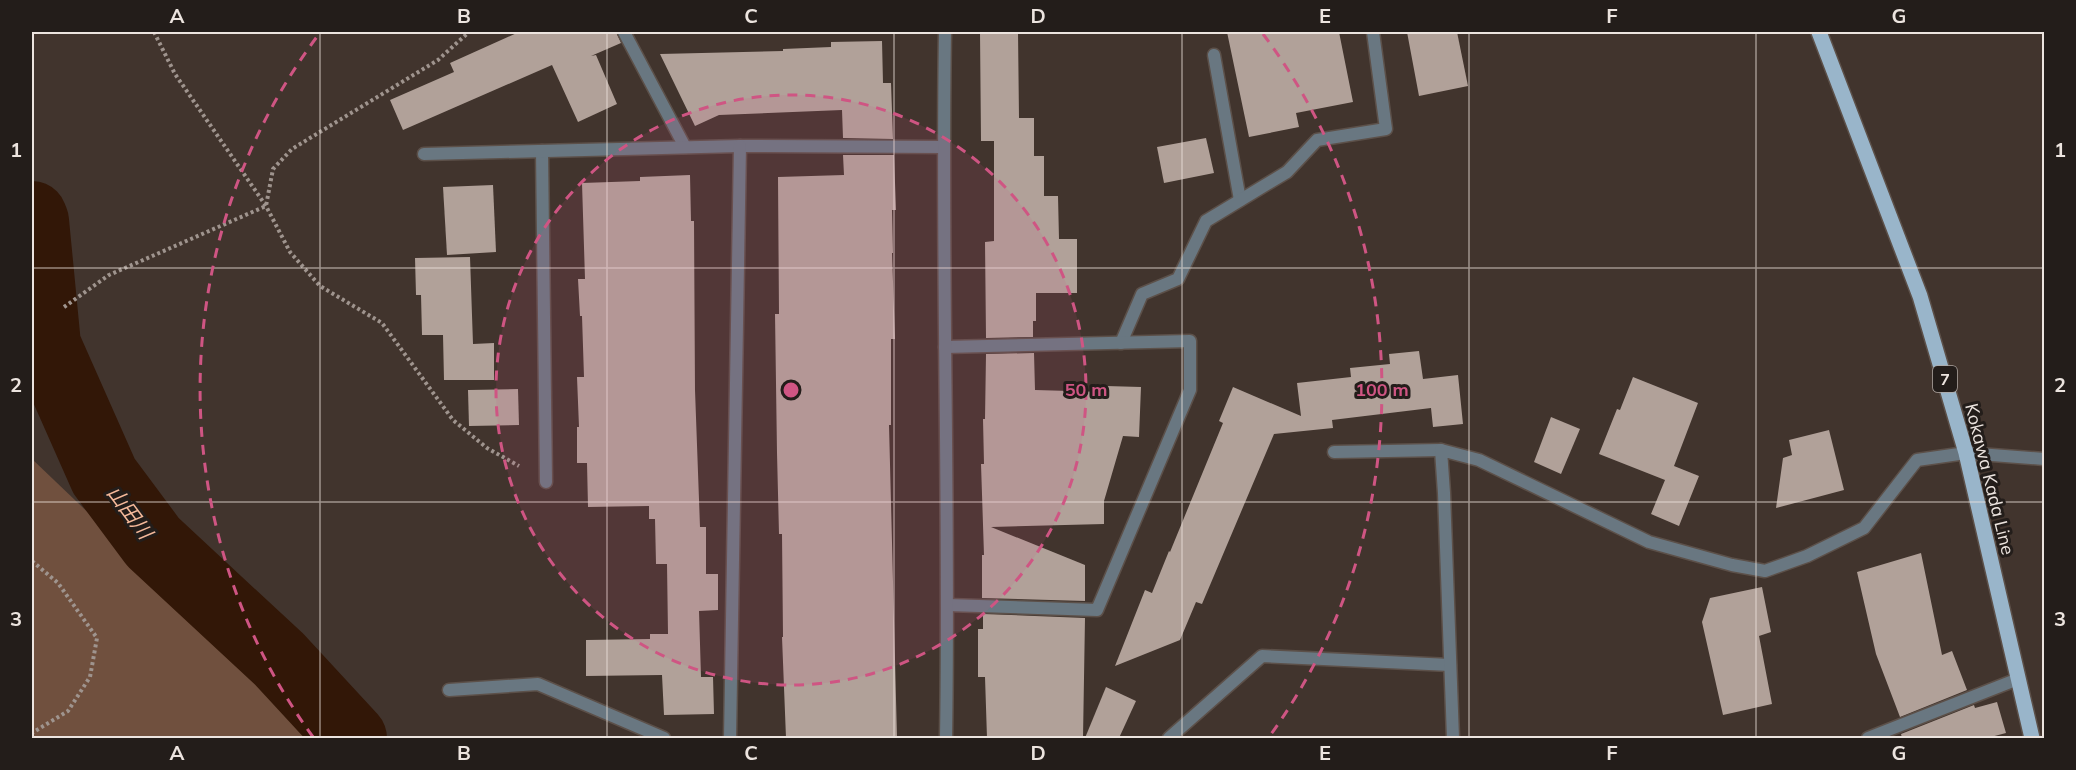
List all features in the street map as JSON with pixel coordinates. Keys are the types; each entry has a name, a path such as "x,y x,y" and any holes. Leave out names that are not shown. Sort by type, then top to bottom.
{"main road":[{"name":"Kokawa Kada Line","path":"1819,32 1920,296 1966,453 2032,738"}],"street":[{"path":"624,32 685,147"},
{"path":"945,32 943,147 948,605 946,738"},
{"path":"1121,343 1142,294 1178,279 1206,221 1287,172 1317,140 1386,129 1373,32"},
{"path":"1214,55 1240,200"},
{"path":"730,738 740,146"},
{"path":"424,154 740,146 943,147"},
{"path":"542,151 546,482"},
{"path":"945,346 1190,341 1190,390 1097,610 948,605"},
{"path":"1441,450 1454,738"},
{"path":"1334,452 1441,450 1479,460 1649,542 1732,565 1765,571 1808,556 1864,528 1917,460 1966,453 2044,459"},
{"path":"1169,738 1262,656 1450,665"},
{"path":"1868,738 2018,679"},
{"path":"449,690 538,684 664,738"}],"path":[{"path":"154,32 175,74 266,206 290,252 320,286 382,323 453,420 487,448 546,482"},
{"path":"266,206 273,169 292,149 438,60 469,32"},
{"path":"64,307 109,275 266,206"},
{"path":"32,561 58,583 97,638 90,677 68,711 32,733"}],"shaded area":[{"path":"32,459 324,738 32,738"}],"building":[{"path":"519,32 616,32 621,43 591,56 596,55 617,104 578,122 552,65 403,130 390,100 454,72 450,63"},
{"path":"980,32 1018,32 1019,118 1034,118 1034,156 1044,156 1044,196 1058,196 1059,239 1077,239 1077,293 1036,293 1036,321 1033,321 1033,337 986,338 985,242 994,241 994,141 981,141"},
{"path":"1227,32 1339,32 1353,102 1296,113 1299,127 1249,137"},
{"path":"1407,32 1457,32 1468,86 1419,96"},
{"path":"882,41 883,83 891,83 893,139 843,138 842,110 719,115 695,126 660,54 783,51 783,49 831,47 831,42"},
{"path":"1206,138 1214,173 1164,183 1157,147"},
{"path":"843,155 894,155 896,210 892,210 892,253 895,339 891,339 891,425 889,425 897,738 786,738 775,314 779,314 778,177 844,175"},
{"path":"690,175 691,221 694,221 695,390 700,527 706,527 706,574 718,574 718,610 699,611 701,677 713,677 714,714 664,715 662,675 586,676 586,640 650,639 650,634 668,634 667,564 656,564 655,519 649,519 649,506 588,507 587,463 577,463 577,427 579,427 577,377 584,377 578,279 585,279 582,183 640,181 640,177"},
{"path":"493,185 496,252 447,255 443,187"},
{"path":"470,257 473,344 494,343 494,380 444,380 443,335 422,335 421,295 416,295 415,258"},
{"path":"1419,351 1423,379 1458,375 1463,424 1433,427 1431,408 1332,420 1333,428 1274,434 1202,604 1196,602 1180,640 1115,666 1145,590 1152,593 1170,552 1223,423 1219,421 1233,387 1301,416 1297,383 1351,377 1350,368 1390,364 1389,354"},
{"path":"1034,353 1035,390 1105,392 1106,386 1141,387 1139,437 1123,436 1104,501 1104,524 991,527 1085,565 1085,601 982,598 982,555 984,555 981,464 984,464 983,419 985,419 986,354"},
{"path":"1633,377 1698,403 1674,466 1699,476 1679,526 1651,514 1665,480 1599,454"},
{"path":"518,389 519,425 469,426 468,390"},
{"path":"1551,417 1580,429 1561,474 1534,462"},
{"path":"1829,430 1844,490 1776,508 1783,458 1792,455 1789,440"},
{"path":"1921,553 1942,655 1952,651 1967,690 1900,717 1876,654 1857,572"},
{"path":"1762,587 1771,632 1759,636 1772,704 1723,715 1702,622 1710,598"},
{"path":"983,614 1085,618 1083,738 987,738 985,677 978,677 978,629 983,629"},
{"path":"1106,687 1136,701 1119,738 1085,738"},
{"path":"1997,702 2006,733 1987,738 1902,738 1901,734 1974,705 1975,708"}],"waterway":[{"name":"山田川","path":"32,216 46,345 104,476 153,542 279,659 352,738"}]}
